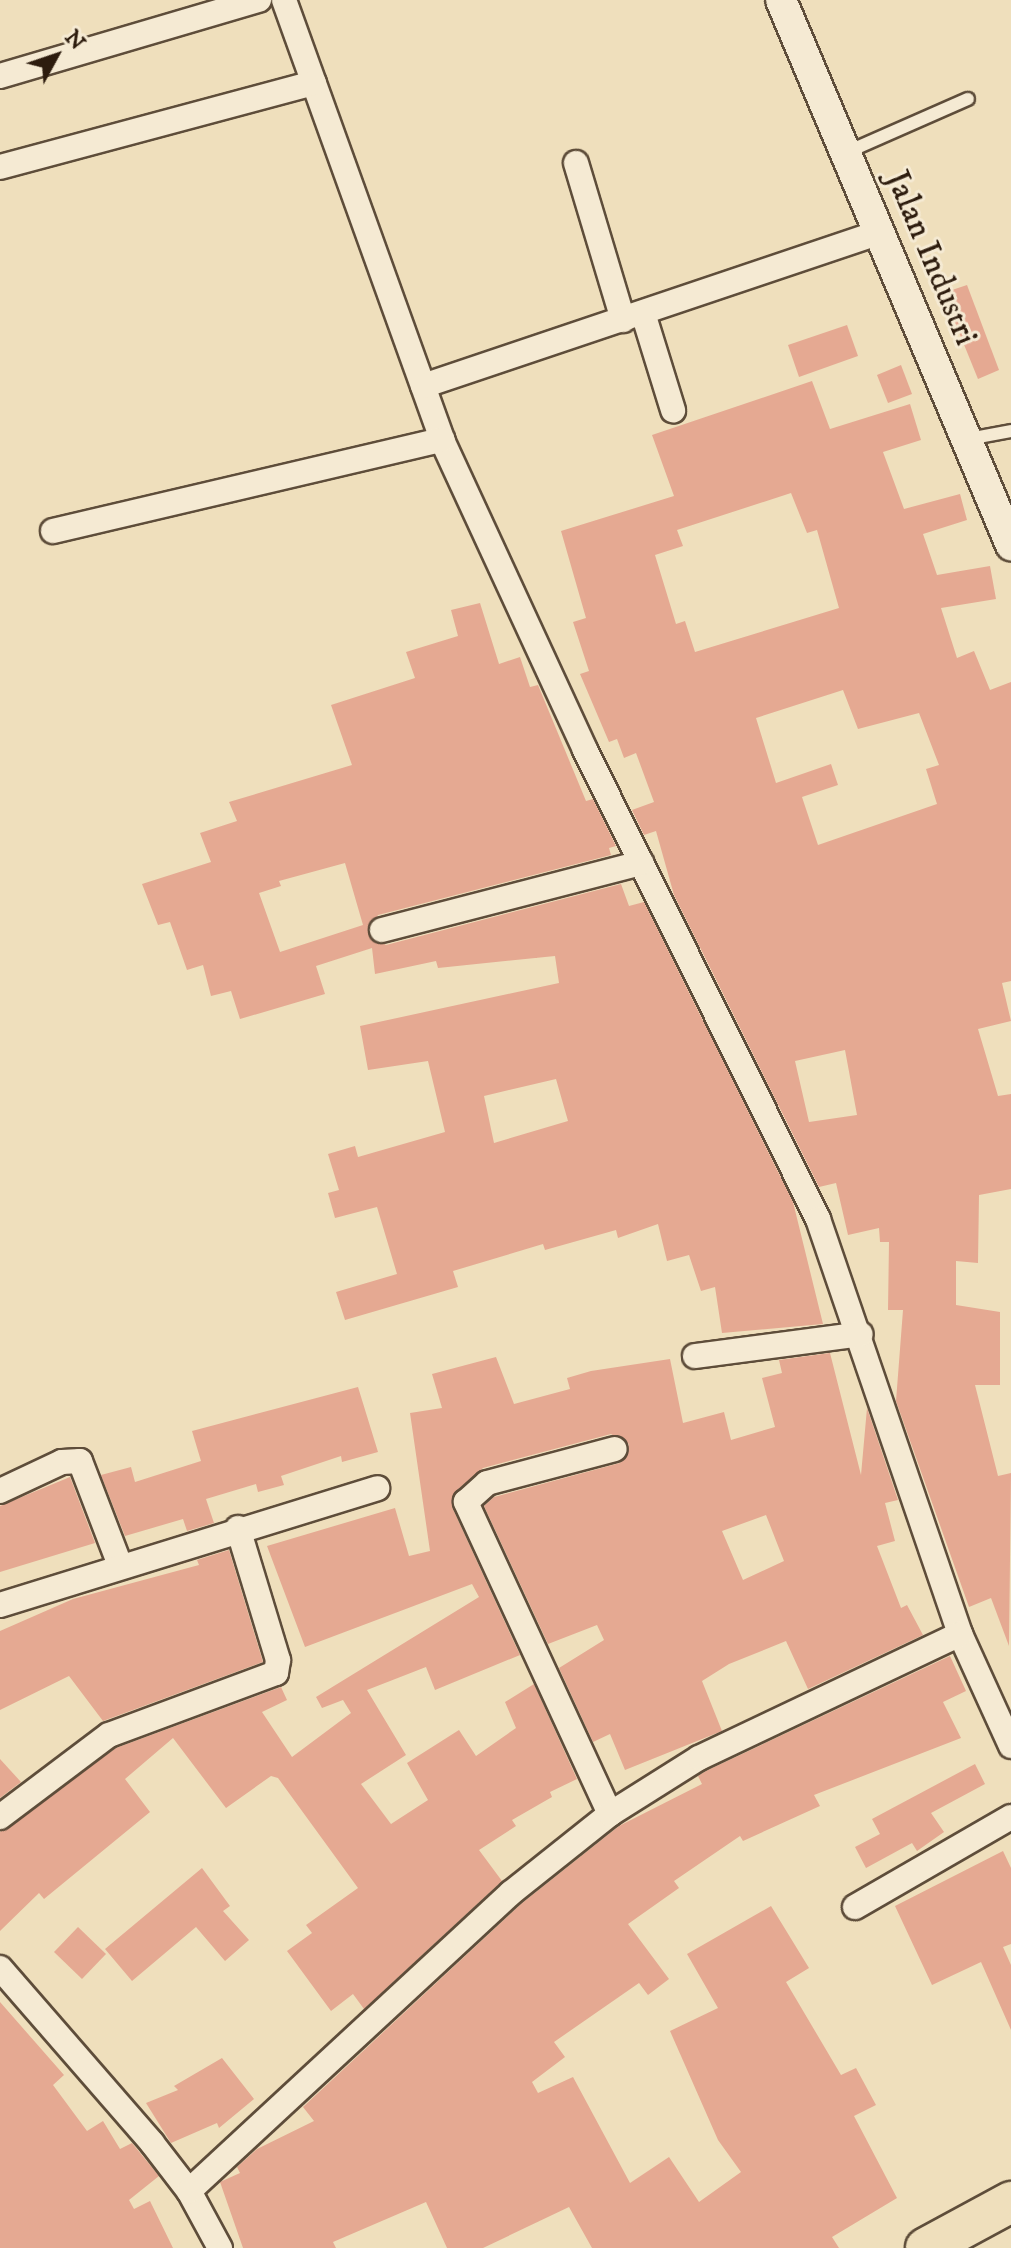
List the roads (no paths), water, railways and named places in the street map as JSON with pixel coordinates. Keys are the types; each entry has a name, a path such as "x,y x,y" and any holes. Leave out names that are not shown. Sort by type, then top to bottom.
{"highway":[{"path":"926,2248 1011,2202"}],"street":[{"path":"0,76 259,0"},
{"path":"284,0 442,440 641,863 800,1177 861,1334 892,1442 960,1634 1011,1746"},
{"name":"Jalan Industri","path":"781,0 1011,545"},
{"path":"0,167 314,83"},
{"path":"576,163 633,316 673,410"},
{"path":"423,386 878,233"},
{"path":"53,531 442,440"},
{"path":"382,930 641,863"},
{"path":"695,1356 861,1334"},
{"path":"610,1814 466,1502 487,1483 615,1449"},
{"path":"0,1491 76,1458 91,1478 120,1565"},
{"path":"0,1605 238,1528 377,1488"},
{"path":"0,1817 109,1735 274,1676 278,1660 238,1528"},
{"path":"189,2191 489,1912 610,1814 718,1748 960,1634"},
{"path":"855,1907 1011,1817"},
{"path":"0,1968 189,2191 220,2248"}],"lane":[{"path":"844,154 968,99"},
{"path":"968,439 1011,431"}]}
